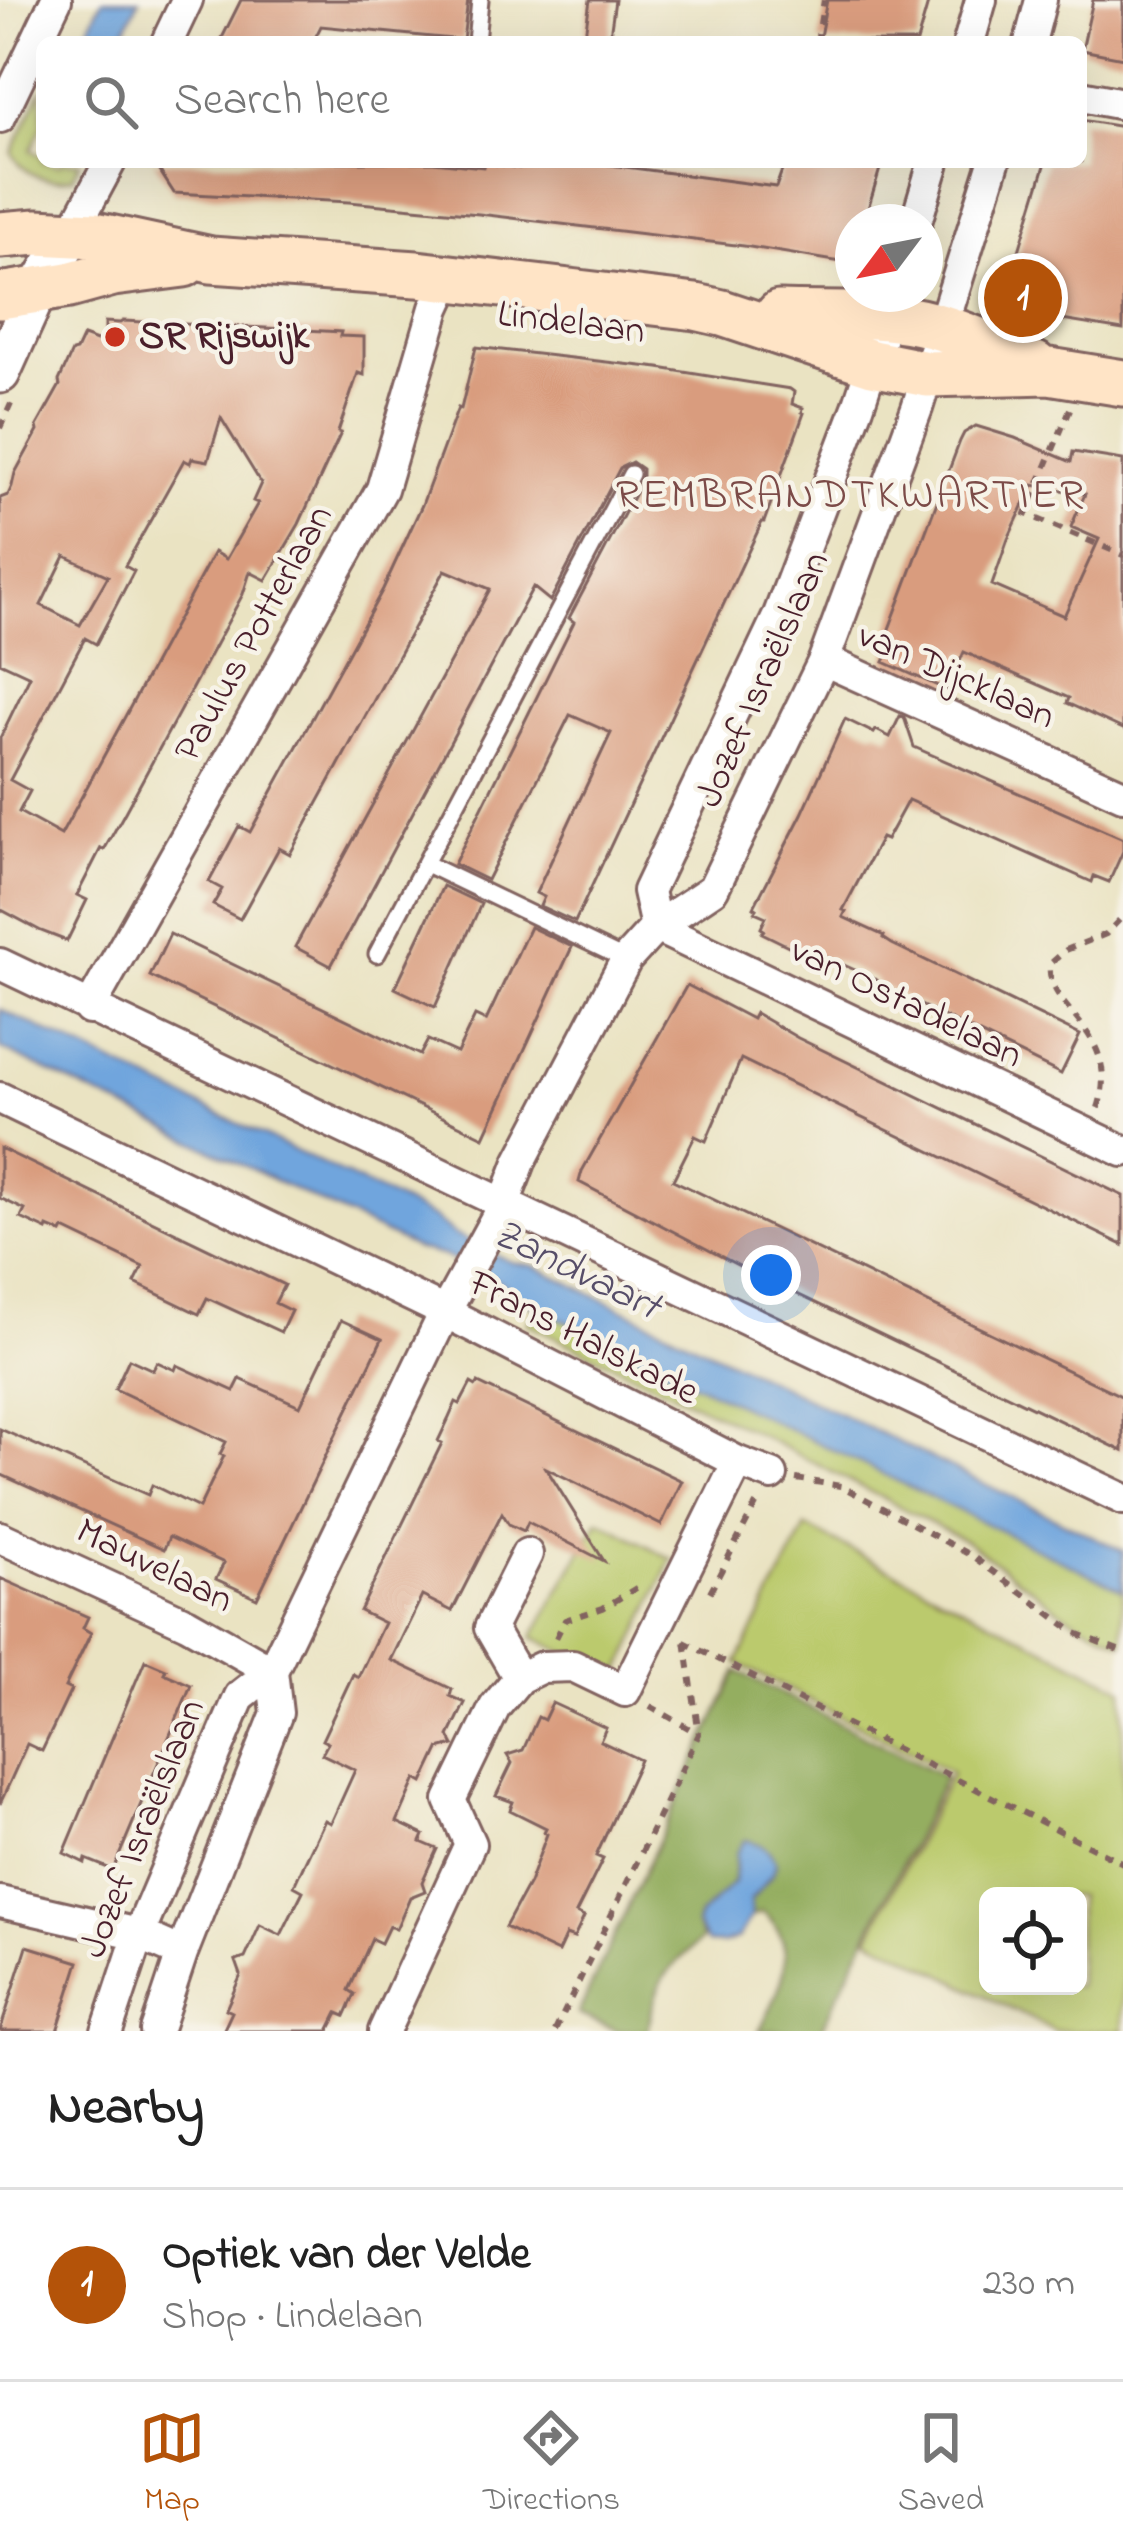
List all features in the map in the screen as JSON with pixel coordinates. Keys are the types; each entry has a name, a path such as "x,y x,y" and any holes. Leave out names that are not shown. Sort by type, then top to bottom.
{"main road":[{"name":"Lindelaan","path":"0,236 72,233 211,260 417,274 442,294 550,290 722,313 835,308"},
{"name":"Lindelaan","path":"19,293 113,273 211,260"},
{"name":"Lindelaan","path":"905,312 1060,388"},
{"name":"Lindelaan","path":"722,313 872,363 927,374 1060,388 1123,383"}],"street":[{"path":"39,36 56,0"},
{"path":"170,36 187,0"},
{"path":"971,36 981,0"},
{"path":"1032,36 1041,0"},
{"path":"0,117 36,42"},
{"path":"1087,97 1123,104"},
{"path":"0,373 19,293 72,233 107,168"},
{"path":"921,204 932,168"},
{"name":"Jozef Israëlslaan","path":"107,2031 139,1934 240,1696 272,1671 445,1312 626,960 656,927 713,889 824,660 927,374 992,168"},
{"name":"Paulus Potterlaan","path":"89,1009 382,489 442,294"},
{"name":"Jozef Israëlslaan","path":"656,927 648,891 778,616 889,312"},
{"name":"van Dijcklaan","path":"824,660 1123,795"},
{"name":"van Ostadelaan","path":"656,927 1123,1150"},
{"path":"0,964 501,1210 1123,1499"},
{"name":"Frans Halskade","path":"0,1098 772,1475"},
{"path":"384,2031 470,1844 450,1800 494,1707 531,1673 573,1666 625,1691 738,1462"},
{"name":"Mauvelaan","path":"0,1537 187,1623 272,1671"},
{"path":"527,1554 490,1628 531,1673"},
{"name":"Jozef Israëlslaan","path":"156,2031 277,1713 272,1671"},
{"path":"0,1902 139,1934 182,1953"}],"lane":[{"path":"477,36 480,0"},
{"path":"377,954 631,474"},
{"path":"426,864 626,960"}],"path":[{"path":"818,36 824,0"},
{"path":"1060,388 1026,514 1123,555"},
{"path":"1088,1134 1105,1091 1100,1053 1090,1029 1048,975 1054,958 1106,934 1123,916"},
{"path":"706,1600 772,1475 841,1486 972,1556 1076,1633 1123,1652"},
{"path":"531,1673 565,1620 603,1608 692,1554"},
{"path":"555,2031 699,1734 684,1642 1123,1863"},
{"path":"625,1691 699,1734"}],"green space":[{"path":"36,101 36,139 31,150 36,153 36,168 77,168 73,177 38,176 12,153"},
{"path":"537,1305 1123,1587 1123,1643 1067,1615 966,1541 527,1323"},
{"path":"599,1520 672,1559 621,1670 607,1674 533,1637"},
{"path":"806,1527 1123,1688 1123,2031 1055,2031 984,1995 1087,1995 1087,1887 979,1887 979,1993 869,1937 952,1773 737,1663"},
{"path":"737,1671 945,1777 820,2031 759,2031 780,1985 785,1955 775,1926 762,1912 751,1916 750,1901 773,1873 736,1854 734,1882 699,1916 696,1925 702,1939 664,1978 648,2031 618,2031 578,2014"}],"water":[{"path":"102,0 139,0 122,36 85,36"},
{"path":"0,1009 434,1218 453,1234 511,1262 534,1266 1123,1551 1123,1590 524,1301 502,1283 442,1255 417,1249 0,1048"},
{"path":"745,1840 768,1850 776,1864 773,1873 750,1901 751,1916 738,1938 707,1943 696,1925 699,1916 734,1882 736,1853"}],"building":[{"path":"241,0 468,0 464,36 321,26 316,36 223,36"},
{"path":"590,0 615,0 610,36 585,36"},
{"path":"827,0 929,0 919,36 820,36"},
{"path":"1093,0 1123,0 1123,58 1087,51 1085,36"},
{"path":"1087,121 1123,127 1123,330 1001,310 1044,168 1087,168"},
{"path":"158,168 633,168 776,187 783,168 880,168 869,204 835,204 835,261 744,246 349,202 174,193"},
{"path":"105,322 341,332 340,336 364,337 364,375 358,373 341,433 299,524 266,580 250,572 243,594 104,850 101,848 77,895 87,900 67,941 0,909 0,738 30,676 0,662 0,498 8,495 72,352 83,336 105,344","holes":["221,418 261,483 253,501 258,503 226,559 214,552 61,835 19,812 30,791 10,780 85,638 96,644 134,571 125,566 184,460 208,461","65,556 108,576 80,625 41,605"]},
{"path":"476,347 790,389 792,404 804,413 764,522 575,922 540,906 544,897 536,893 611,733 570,715 487,880 454,864 574,622 569,618 642,480 642,469 632,462 620,468 550,601 533,587 331,966 295,947 490,589 445,570 290,854 279,848 240,919 213,905 222,889 209,882 239,826 250,832 383,589 461,409"},
{"path":"976,426 1071,462 1073,452 1123,460 1123,729 1067,703 1069,698 964,652 947,690 884,662 893,642 887,639 889,629 964,433","holes":["1033,485 1085,494 1071,527 1099,539 1064,616 992,585"]},
{"path":"900,716 914,747 1123,839 1123,851 1109,882 1094,876 1092,882 908,800 886,840 881,838 843,910 843,917 892,944 1080,1035 1061,1074 877,980 826,957 823,963 762,933 766,917 754,907 845,719 890,737"},
{"path":"443,886 481,904 435,1007 395,988"},
{"path":"530,927 572,947 484,1137 150,976 170,934 420,1055 428,1040 457,1053 475,1016 486,1021"},
{"path":"687,985 752,1019 755,1013 1123,1196 1123,1245 741,1059 706,1141 695,1136 673,1180 1123,1397 1123,1451 745,1269 579,1182"},
{"path":"0,1148 284,1285 275,1303 291,1311 281,1332 207,1298 199,1314 135,1283 143,1267 64,1229 62,1233 47,1230 21,1218 25,1210 0,1198"},
{"path":"341,1320 382,1339 257,1598 216,1579 224,1563 169,1537 164,1549 0,1474 0,1429 148,1495 152,1485 199,1508 226,1442 115,1389 129,1359 153,1370 157,1362 175,1370 177,1365 234,1391 240,1379 300,1406"},
{"path":"471,1383 682,1481 661,1525 546,1468 604,1561 528,1522 524,1531 509,1524 502,1513 452,1611 422,1596 391,1660 452,1689 450,1696 465,1703 449,1736 454,1745 439,1749 423,1783 416,1779 397,1822 424,1835 421,1842 437,1849 422,1882 425,1891 410,1897 396,1929 389,1926 381,1943 372,1939 349,1990 355,1994 345,2016 338,2013 329,2031 223,2031 232,2012 226,2009 241,1975 236,1961 245,1958 260,1925 281,1935 303,1891 294,1886 355,1770 322,1754 328,1743 322,1740 384,1623 360,1611 442,1443 438,1441 456,1402 460,1404"},
{"path":"0,1578 88,1617 83,1628 91,1633 42,1751 27,1744 0,1804"},
{"path":"145,1660 191,1685 113,1870 64,1853"},
{"path":"552,1703 606,1728 600,1741 640,1760 596,1856 603,1859 576,1913 584,1917 574,1938 566,1935 558,1952 505,1927 529,1883 547,1834 546,1828 510,1810 513,1802 496,1796 512,1763 507,1755 523,1750 538,1717 544,1720"},
{"path":"27,1946 79,1962 57,2031 0,2031"}],"place":[{"name":"Optiek van der Velde","path":"1023,298"},
{"name":"SR Rijswijk","path":"115,337"}],"district":[{"name":"REMBRANDTKWARTIER","path":"851,496"}],"water label":[{"name":"Zandvaart","path":"576,1271"}]}
